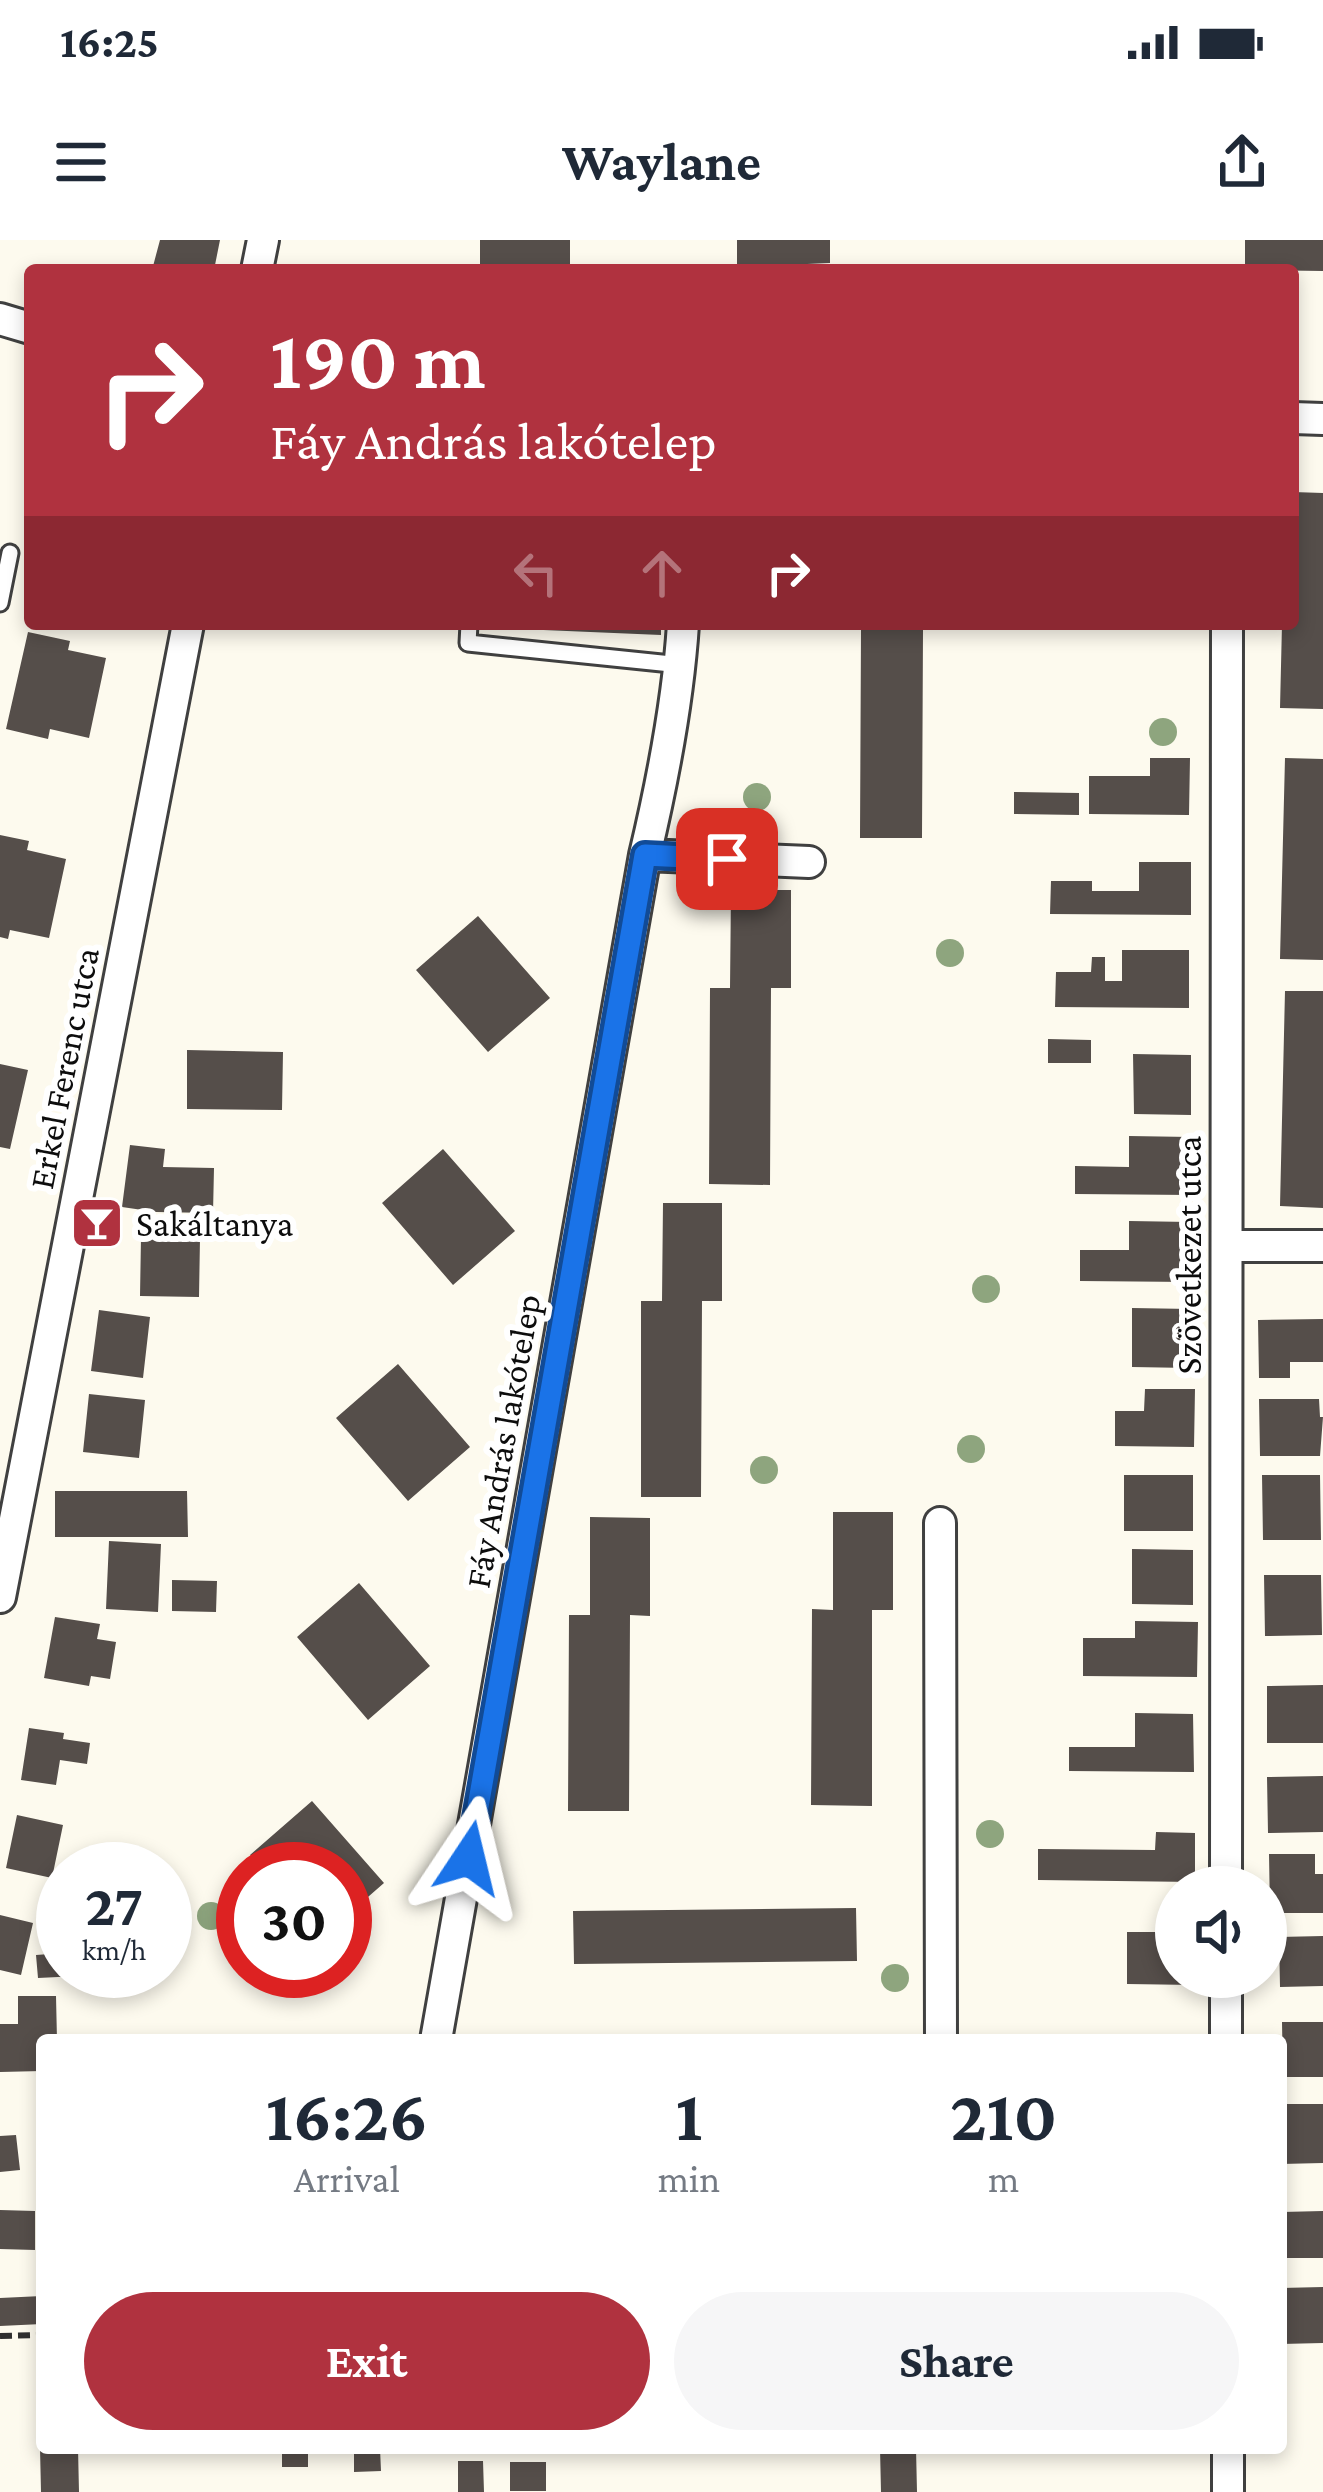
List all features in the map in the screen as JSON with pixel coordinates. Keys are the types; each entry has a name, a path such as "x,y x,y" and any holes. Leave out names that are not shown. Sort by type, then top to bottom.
{"street":[{"name":"Erkel Ferenc utca","path":"0,1597 187,630"},
{"name":"Fáy András lakótelep","path":"437,2034 660,790 683,630"},
{"name":"Szövetkezet utca","path":"1226,1866 1227,630"},
{"path":"645,855 809,862"},
{"path":"1227,1246 1323,1246"},
{"path":"940,1523 940,2034"},
{"path":"1226,1998 1226,2034"},
{"path":"1228,2454 1228,2492"}],"lane":[{"path":"0,603 5,552"},
{"path":"469,630 468,643 681,665"}],"path":[{"path":"0,2336 36,2335"}],"building":[{"path":"160,240 220,240 215,264 154,264"},
{"path":"480,240 570,240 570,264 480,264"},
{"path":"737,240 830,240 830,263 737,264"},
{"path":"1245,240 1323,240 1323,271 1299,271 1299,264 1245,264"},
{"path":"1299,492 1323,493 1323,709 1280,708 1282,630 1299,630"},
{"path":"542,630 661,630 661,635"},
{"path":"861,630 923,630 922,838 860,838"},
{"path":"28,632 70,641 68,650 106,658 89,738 50,729 48,739 6,729"},
{"path":"1150,758 1190,758 1189,815 1089,814 1089,776 1150,776"},
{"path":"1285,758 1323,759 1323,960 1280,959"},
{"path":"1014,792 1079,793 1079,815 1014,814"},
{"path":"0,835 29,841 27,850 66,859 49,938 10,930 8,939 0,937"},
{"path":"1139,862 1191,862 1191,915 1050,914 1051,881 1092,881 1092,891 1139,891"},
{"path":"731,890 791,890 791,988 771,988 770,1185 709,1184 710,988 730,988"},
{"path":"478,916 550,998 488,1052 416,970"},
{"path":"1122,950 1189,950 1189,1008 1055,1007 1056,972 1091,972 1092,957 1105,957 1105,981 1122,981"},
{"path":"1285,991 1323,991 1323,1208 1280,1206"},
{"path":"1048,1039 1091,1040 1091,1063 1048,1063"},
{"path":"187,1050 283,1052 282,1110 187,1109"},
{"path":"1133,1054 1191,1055 1191,1115 1134,1114"},
{"path":"0,1064 28,1070 10,1149 0,1147"},
{"path":"1129,1136 1191,1137 1191,1195 1075,1194 1075,1166 1129,1167"},
{"path":"130,1145 165,1149 163,1167 214,1168 213,1213 122,1207"},
{"path":"443,1149 515,1231 453,1285 382,1203"},
{"path":"663,1203 722,1203 722,1301 702,1301 701,1497 641,1497 641,1301 662,1301"},
{"path":"1129,1221 1190,1222 1190,1282 1080,1281 1080,1250 1129,1250"},
{"path":"141,1237 200,1238 199,1297 140,1296"},
{"path":"1132,1308 1191,1309 1190,1368 1132,1367"},
{"path":"99,1310 150,1317 143,1378 91,1371"},
{"path":"1323,1319 1323,1362 1290,1362 1290,1378 1259,1378 1258,1320"},
{"path":"398,1364 470,1447 408,1501 336,1418"},
{"path":"1145,1389 1195,1389 1194,1447 1115,1446 1115,1411 1144,1411"},
{"path":"89,1394 145,1400 139,1458 83,1452"},
{"path":"1259,1399 1319,1399 1323,1417 1320,1456 1260,1456"},
{"path":"1124,1475 1193,1475 1193,1531 1124,1531"},
{"path":"1262,1475 1320,1475 1321,1540 1263,1540"},
{"path":"55,1491 187,1491 188,1537 55,1537"},
{"path":"833,1512 893,1512 893,1610 872,1610 872,1806 811,1805 812,1609 833,1610"},
{"path":"590,1517 650,1518 650,1616 630,1615 629,1811 568,1811 569,1615 590,1615"},
{"path":"109,1541 161,1544 158,1612 106,1609"},
{"path":"1132,1549 1193,1550 1193,1605 1132,1604"},
{"path":"1264,1575 1321,1575 1322,1635 1265,1636"},
{"path":"172,1580 217,1581 216,1612 172,1611"},
{"path":"359,1583 430,1666 368,1720 297,1637"},
{"path":"55,1617 100,1624 97,1639 116,1642 110,1679 91,1676 89,1686 44,1678"},
{"path":"1135,1621 1198,1622 1197,1677 1083,1676 1083,1638 1135,1638"},
{"path":"1323,1685 1323,1743 1267,1743 1267,1686"},
{"path":"1135,1713 1193,1714 1194,1772 1069,1771 1069,1747 1135,1747"},
{"path":"29,1728 90,1743 87,1764 60,1760 56,1785 21,1780"},
{"path":"1323,1776 1323,1832 1268,1833 1267,1777"},
{"path":"312,1801 348,1842 265,1842"},
{"path":"17,1815 63,1825 59,1842 36,1842 36,1875 6,1868"},
{"path":"1156,1832 1195,1833 1195,1866 1155,1866 1155,1881 1038,1880 1038,1849 1155,1850"},
{"path":"1269,1854 1315,1854 1315,1874 1323,1874 1323,1913 1287,1913 1287,1866 1269,1866"},
{"path":"372,1869 384,1883 372,1893"},
{"path":"856,1908 857,1961 574,1964 573,1911"},
{"path":"0,1915 33,1923 21,1975 0,1970"},
{"path":"1127,1932 1155,1932 1155,1984 1127,1984"},
{"path":"1323,1936 1323,1986 1287,1987 1287,1937"},
{"path":"18,1996 56,1998 57,2034 36,2034 36,2071 0,2072 0,2024 18,2024"},
{"path":"1282,2022 1323,2022 1323,2077 1287,2077 1287,2034 1282,2034"},
{"path":"1287,2104 1323,2104 1323,2163 1287,2164"},
{"path":"16,2135 20,2170 0,2172 0,2136"},
{"path":"0,2210 35,2211 35,2250 0,2249"},
{"path":"1323,2211 1323,2258 1287,2258 1287,2212"},
{"path":"1323,2287 1323,2343 1287,2344 1287,2288"},
{"path":"36,2296 36,2324 0,2326 0,2298"},
{"path":"40,2454 78,2454 79,2492 41,2492"},
{"path":"282,2454 308,2454 308,2467 282,2467"},
{"path":"354,2454 380,2454 381,2471 354,2472"},
{"path":"880,2454 916,2454 917,2492 881,2492"},
{"path":"458,2461 483,2461 484,2492 458,2492"},
{"path":"510,2462 546,2462 546,2491 510,2491"}],"place":[{"name":"Sakáltanya","path":"97,1223"}],"route":[{"path":"469,1858 645,855 727,859"}]}
